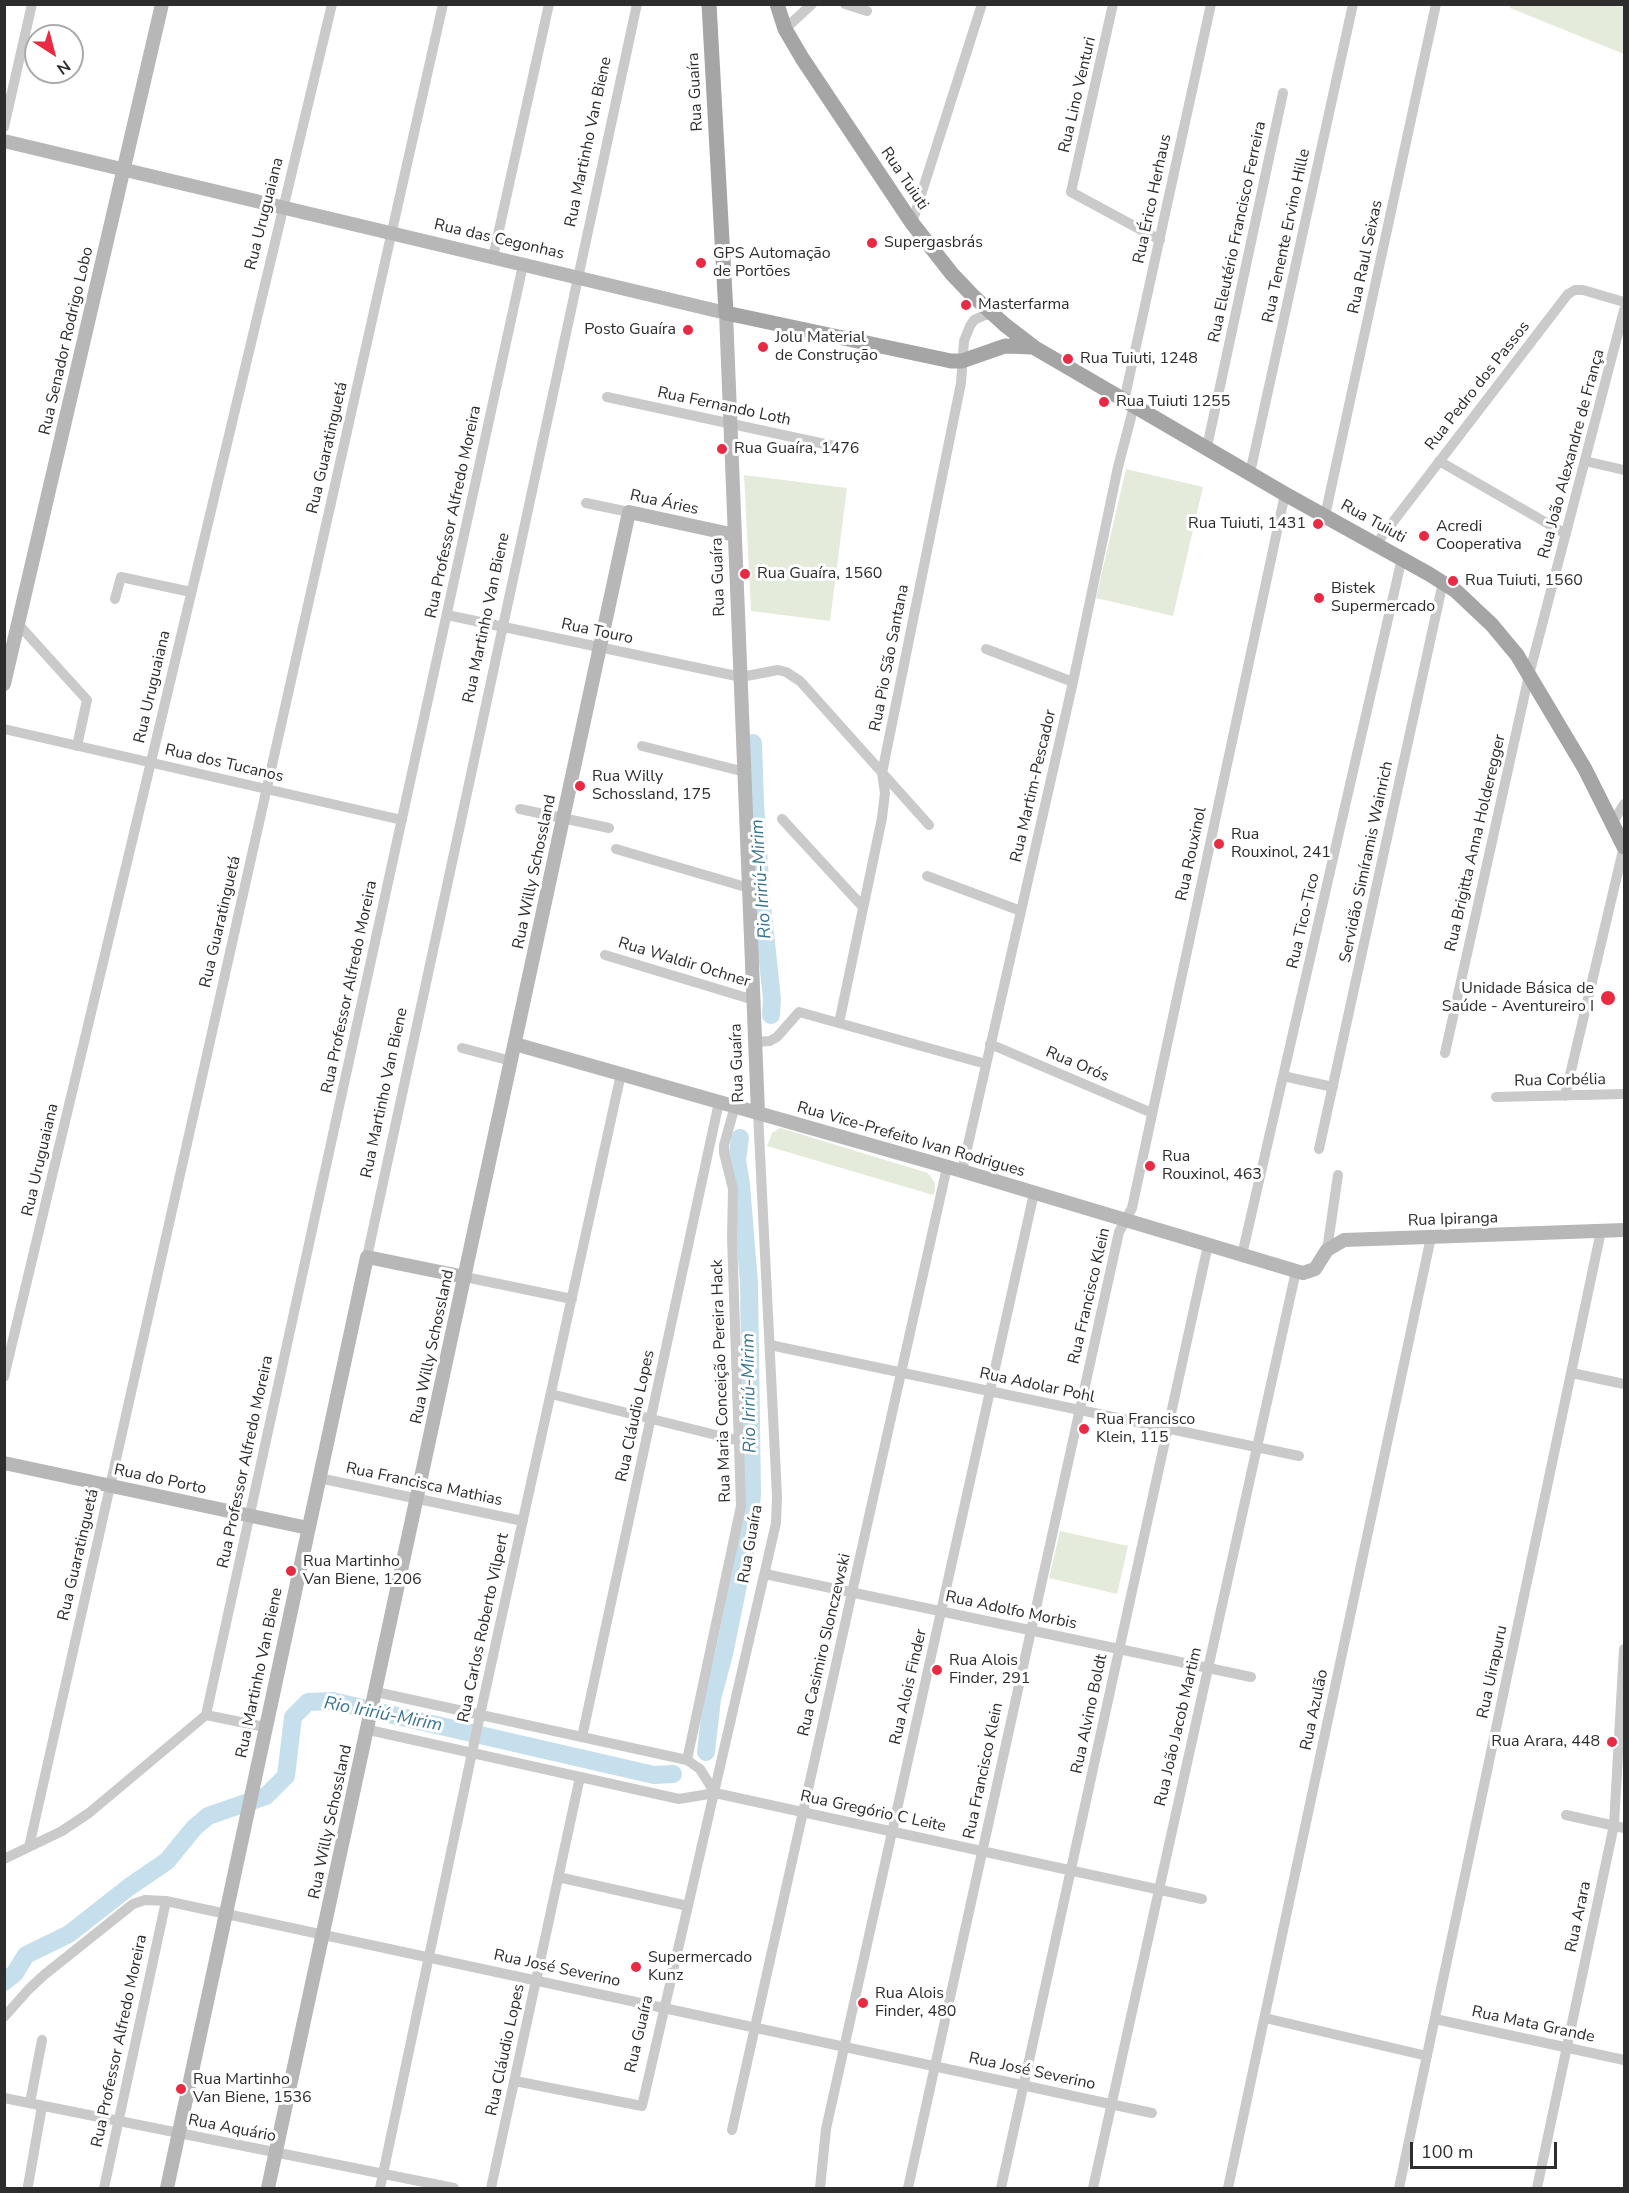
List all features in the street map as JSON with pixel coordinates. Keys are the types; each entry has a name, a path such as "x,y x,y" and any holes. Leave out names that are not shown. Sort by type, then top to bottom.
{"main road":[{"name":"Rua Guaíra","path":"709,4 726,312"},
{"name":"Rua Tuiuti","path":"781,14 816,80 912,223 952,274 993,315 1035,348 1129,404 1443,582 1492,625 1529,675 1585,769 1624,846"},
{"name":"Rua das Cegonhas","path":"726,312 941,360 962,361 986,352"},
{"path":"986,352 996,333 993,315"},
{"name":"Rua Tuiuti","path":"986,352 1015,345 1035,348"}],"street":[{"path":"4,127 32,4"},
{"name":"Rua Senador Rodrigo Lobo","path":"4,684 162,4"},
{"name":"Rua Uruguaiana","path":"4,1377 332,4"},
{"name":"Rua Guaratinguetá","path":"29,1847 443,4"},
{"path":"493,257 549,4"},
{"name":"Rua Martinho Van Biene","path":"167,2188 576,277 637,4"},
{"path":"781,14 812,4"},
{"path":"845,4 867,11"},
{"path":"912,223 982,4"},
{"name":"Rua Lino Venturi","path":"1113,4 1071,192 1160,240"},
{"name":"Rua Érico Herhaus","path":"1129,404 1160,240 1211,4"},
{"name":"Rua Tenente Ervino Hille","path":"1250,474 1353,4"},
{"name":"Rua Raul Seixas","path":"1325,516 1436,4"},
{"name":"Rua Eleutério Francisco Ferreira","path":"1207,447 1283,93"},
{"name":"Rua das Cegonhas","path":"4,141 726,312"},
{"name":"Rua Professor Alfredo Moreira","path":"206,1715 523,265"},
{"name":"Rua Pedro dos Passos","path":"1376,544 1568,294 1575,290 1583,290 1624,302"},
{"name":"Rua João Alexandre de França","path":"1529,675 1624,310"},
{"name":"Rua Guaíra","path":"515,2081 642,2106 776,1524 726,312"},
{"name":"Rua Pio São Santana","path":"839,1023 884,805 882,773 961,383 964,341 970,326 979,317 993,315"},
{"name":"Rua Fernando Loth","path":"607,397 834,446"},
{"name":"Rua Martim-Pescador","path":"962,1171 1073,682 1129,404"},
{"path":"1439,461 1566,534"},
{"path":"1585,461 1624,470"},
{"name":"Rua Rouxinol","path":"1124,1220 1132,1208 1285,494"},
{"name":"Rua Áries","path":"586,503 735,535"},
{"name":"Rua Willy Schossland","path":"268,2188 629,512"},
{"name":"Rua Tico-Tico","path":"1242,1255 1402,558"},
{"path":"115,599 121,576 191,592"},
{"name":"Servidão Simíramis Wainrich","path":"1319,1149 1443,582"},
{"name":"Rua Touro","path":"447,615 741,677"},
{"path":"19,625 87,700 77,746"},
{"path":"986,649 1073,682"},
{"path":"741,677 778,670 793,676 929,825"},
{"name":"Rua Brigitta Anna Holderegger","path":"1445,1053 1529,675"},
{"name":"Rua dos Tucanos","path":"4,729 402,820"},
{"path":"642,746 745,772"},
{"path":"1613,822 1624,804"},
{"path":"520,809 609,828"},
{"path":"782,819 863,907"},
{"path":"1564,1096 1624,846"},
{"path":"616,849 749,888"},
{"path":"927,876 1021,911"},
{"name":"Rua Waldir Ochner","path":"605,955 754,1000"},
{"path":"756,1042 770,1041 777,1037 799,1012 986,1064"},
{"name":"Rua Vice-Prefeito Ivan Rodrigues","path":"515,1044 962,1171 1296,1271"},
{"name":"Rua Orós","path":"990,1044 1152,1113"},
{"path":"462,1048 512,1061"},
{"name":"Rua Carlos Roberto Vilpert","path":"380,2188 480,1715 621,1074"},
{"path":"1283,1076 1333,1087"},
{"name":"Rua Corbélia","path":"1496,1097 1624,1094"},
{"name":"Rua Cláudio Lopes","path":"582,1737 719,1102"},
{"name":"Rua Maria Conceição Pereira Hack","path":"687,1760 741,1506 732,1237 733,1189 724,1153 726,1136 735,1106"},
{"name":"Rua Casimiro Slonczewski","path":"732,2130 947,1167"},
{"path":"1327,1250 1338,1175"},
{"name":"Rua Alois Finder","path":"820,2188 824,2138 1034,1193"},
{"name":"Rua Francisco Klein","path":"908,2188 1030,1630 1119,1232 1124,1220"},
{"name":"Rua Ipiranga","path":"1296,1271 1309,1272 1315,1269 1327,1250 1344,1240 1624,1230"},
{"name":"Rua Uirapuru","path":"1399,2188 1600,1231"},
{"name":"Rua Azulão","path":"1228,2188 1431,1237"},
{"name":"Rua Alvino Boldt","path":"1001,2188 1208,1245"},
{"path":"367,1257 572,1299"},
{"name":"Rua João Jacob Martim","path":"1093,2188 1296,1271"},
{"name":"Rua Adolar Pohl","path":"770,1345 1299,1456"},
{"path":"1572,1373 1624,1384"},
{"path":"551,1394 740,1441"},
{"name":"Rua do Porto","path":"4,1463 308,1528"},
{"name":"Rua Francisca Mathias","path":"319,1478 523,1521"},
{"name":"Rua Adolfo Morbis","path":"765,1574 1251,1677"},
{"name":"Rua Arara","path":"1537,2188 1619,1827 1624,1649"},
{"path":"375,1698 480,1715 687,1760 700,1769 715,1792"},
{"path":"4,1859 62,1831 89,1813 206,1715 265,1727"},
{"name":"Rua Gregório C Leite","path":"369,1725 580,1777 679,1798 715,1792 1202,1899"},
{"name":"Rua Cláudio Lopes","path":"491,2188 580,1777"},
{"path":"1566,1815 1619,1827"},
{"path":"558,1877 688,1906"},
{"name":"Rua José Severino","path":"4,2017 28,1989 133,1904 145,1900 166,1901 1152,2113"},
{"name":"Rua Professor Alfredo Moreira","path":"104,2188 166,1901"},
{"path":"1265,2018 1427,2056"},
{"name":"Rua Mata Grande","path":"1435,2019 1624,2060"},
{"path":"30,2103 42,2040"},
{"name":"Rua Aquário","path":"4,2098 454,2188"},
{"path":"28,2186 42,2106"}],"green space":[{"path":"1510,5 1624,5 1624,54 1510,8"},
{"path":"1126,469 1203,487 1173,616 1096,598"},
{"path":"744,475 847,488 830,621 751,611"},
{"path":"780,1128 928,1173 935,1183 935,1191 933,1195 767,1146 772,1133"},
{"path":"1060,1531 1128,1546 1117,1594 1049,1578"}],"waterway":[{"name":"Rio Iririú-Mirim","path":"753,743 761,896 772,999 771,1015"},
{"name":"Rio Iririú-Mirim","path":"706,1752 712,1699 724,1654 747,1541 752,1495 749,1283 737,1160 740,1138"},
{"name":"Rio Iririú-Mirim","path":"4,1982 15,1973 26,1955 69,1934 129,1887 167,1861 194,1828 208,1816 266,1796 286,1776 293,1717 308,1702 332,1701 654,1775 673,1774"}],"place":[{"name":"Supergasbrás","path":"872,243"},
{"name":"GPS Automação de Portões","path":"701,263"},
{"name":"Masterfarma","path":"966,305"},
{"name":"Posto Guaíra","path":"688,330"},
{"name":"Jolu Material de Construção","path":"763,347"},
{"name":"Rua Tuiuti, 1248","path":"1068,359"},
{"name":"Rua Tuiuti 1255","path":"1104,402"},
{"name":"Rua Guaíra, 1476","path":"722,449"},
{"name":"Rua Tuiuti, 1431","path":"1318,524"},
{"name":"Acredi Cooperativa","path":"1424,536"},
{"name":"Rua Guaíra, 1560","path":"745,574"},
{"name":"Rua Tuiuti, 1560","path":"1453,581"},
{"name":"Bistek Supermercado","path":"1319,598"},
{"name":"Rua Willy Schossland, 175","path":"580,786"},
{"name":"Rua Rouxinol, 241","path":"1219,844"},
{"name":"Unidade Básica de Saúde - Aventureiro I","path":"1608,998"},
{"name":"Rua Rouxinol, 463","path":"1150,1166"},
{"name":"Rua Francisco Klein, 115","path":"1084,1429"},
{"name":"Rua Martinho Van Biene, 1206","path":"291,1571"},
{"name":"Rua Alois Finder, 291","path":"937,1670"},
{"name":"Rua Arara, 448","path":"1612,1742"},
{"name":"Supermercado Kunz","path":"636,1967"},
{"name":"Rua Alois Finder, 480","path":"863,2003"},
{"name":"Rua Martinho Van Biene, 1536","path":"181,2089"}]}
